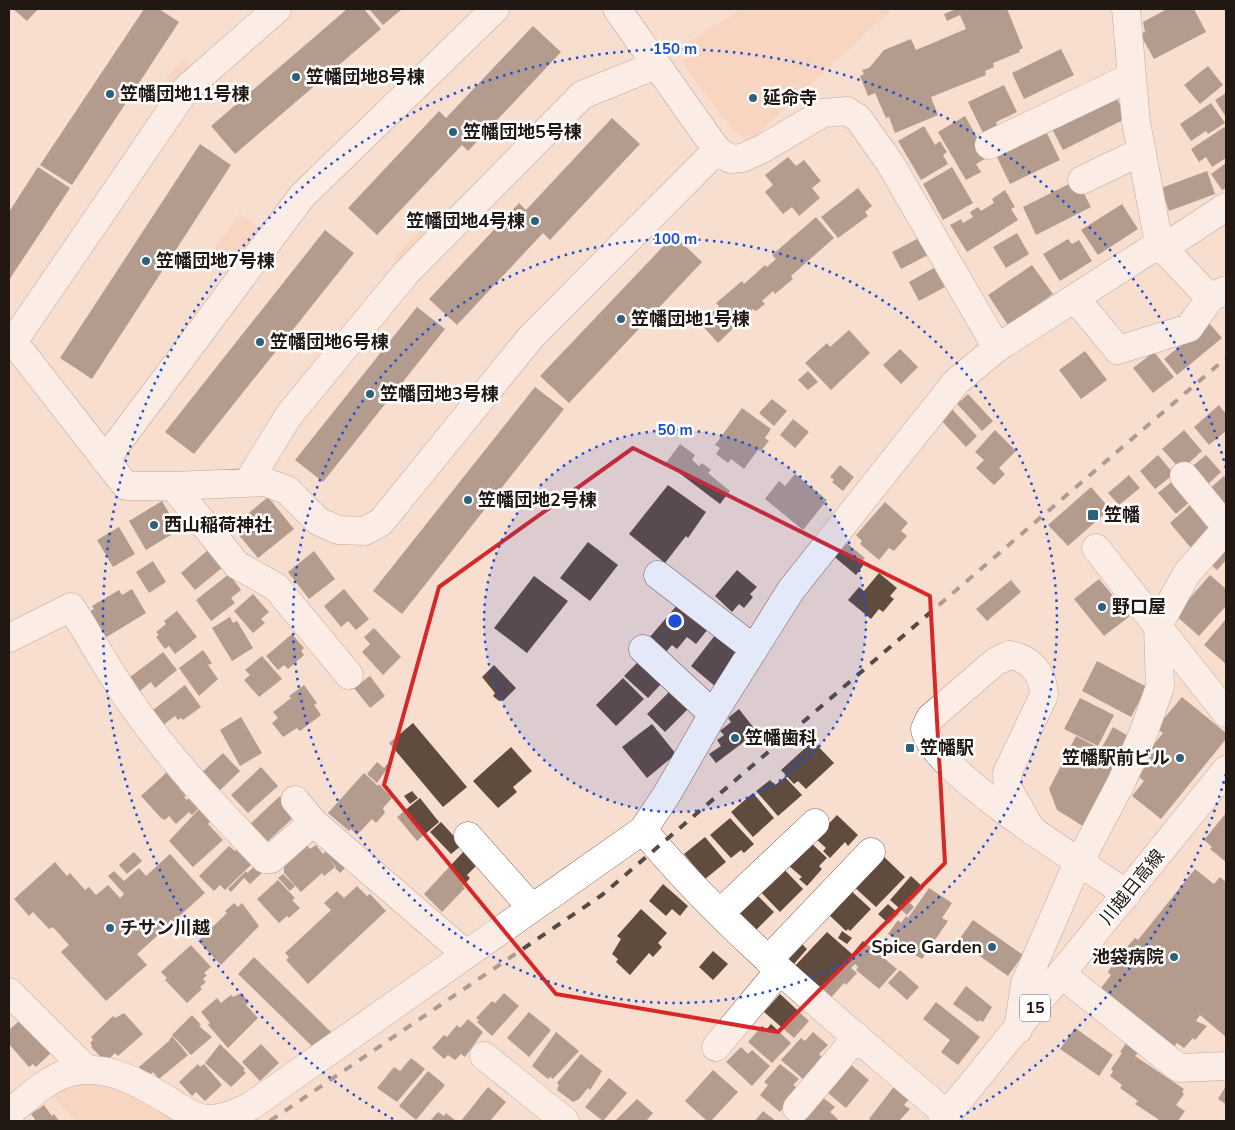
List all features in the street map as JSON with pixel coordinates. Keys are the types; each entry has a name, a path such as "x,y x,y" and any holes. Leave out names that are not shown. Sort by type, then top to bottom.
{"street":[{"path":"277,9 186,89 11,339 126,486 265,482 287,490 318,521 338,530 365,531 381,522 531,337 717,150"},
{"path":"104,460 302,196 495,9"},
{"path":"617,9 717,150 730,159 742,158 775,143 823,113 847,111 858,118 895,171 997,348"},
{"path":"1075,298 1118,350 1189,328 1218,294 1159,244 1142,152 1131,77 1126,9"},
{"path":"248,482 289,415 406,272 582,94 656,65"},
{"path":"989,145 1131,77"},
{"path":"1082,180 1142,152"},
{"path":"9,1113 63,1074 85,1068 112,1074 142,1085 189,1114 207,1119 230,1116 251,1106 531,907 643,830 667,794 713,714 791,590 921,423 956,382 997,348 1159,244 1177,239 1226,207"},
{"path":"1018,1030 1025,984 1079,861 1121,783 1143,734 1160,687 1158,626 1187,573 1226,528 1184,476"},
{"path":"173,486 237,565 276,587 349,675"},
{"path":"1096,548 1226,713"},
{"path":"658,575 754,649"},
{"path":"9,638 71,607 135,709 163,746 218,810 265,860 271,859 313,822"},
{"path":"643,649 713,714"},
{"path":"1032,831 1010,795 1007,773 1044,695 1044,684 1040,674 1024,659 1009,655 995,662 930,718 925,729 930,743 942,757 977,789 1032,831 1127,894"},
{"name":"川越日高線","path":"946,1117 1226,770"},
{"path":"295,800 313,822 466,954"},
{"path":"720,913 815,823"},
{"path":"643,830 720,913 774,966 937,1106 946,1117"},
{"path":"468,836 531,907"},
{"path":"716,1047 774,966 870,852"},
{"path":"1061,974 1179,1068 1226,1066"},
{"path":"9,992 85,1068"},
{"path":"797,1108 857,1037"},
{"path":"484,1056 565,1121"}],"highlighted area":[{"path":"633,448 930,596 945,863 778,1032 556,994 384,785 439,587"}],"shaded area":[{"name":"延命寺","path":"742,9 892,9 753,139 746,140 731,128 681,62 688,57 681,46"},
{"path":"184,58 198,71 175,97 161,84"},
{"path":"239,213 263,230 229,278 206,261"},
{"path":"431,217 442,226 404,267 394,257"},
{"path":"85,1078 142,1095 175,1121 76,1121 48,1092"}],"building":[{"path":"13,9 38,9 27,21"},
{"name":"笠幡団地11号棟","path":"144,9 159,9 179,22 72,185 40,165"},
{"name":"笠幡団地8号棟","path":"347,9 364,9 381,29 235,154 211,126"},
{"path":"369,9 402,9 383,25"},
{"path":"956,9 1007,9 1023,48 1019,50 1020,52 993,63 994,67 985,71 986,75 931,97 938,115 895,133 889,117 886,118 875,93 868,96 860,76 864,74 862,70 869,68 884,50 911,39 916,50 966,29 960,15 947,21 944,14"},
{"path":"1167,9 1194,9 1206,32 1154,59 1140,34 1145,32 1143,22"},
{"name":"笠幡団地5号棟","path":"533,26 561,52 468,151 462,145 377,235 348,208 439,111 446,118"},
{"path":"1061,49 1074,75 1024,99 1012,73"},
{"path":"1208,66 1223,85 1200,104 1184,85"},
{"path":"1004,85 1017,112 996,122 997,126 983,133 968,102"},
{"path":"1114,93 1127,118 1063,150 1050,125"},
{"path":"1226,93 1226,117 1215,100"},
{"path":"1211,103 1225,123 1208,134 1206,131 1191,141 1180,124"},
{"path":"965,116 988,157 976,164 981,172 966,180 938,132"},
{"name":"笠幡団地4号棟","path":"612,118 640,144 550,240 543,233 457,325 429,299 519,203 526,210"},
{"path":"924,126 935,145 940,141 947,152 943,155 948,164 921,180 898,141"},
{"path":"1226,126 1226,158 1212,167 1206,157 1199,162 1191,149"},
{"path":"1044,127 1060,160 1010,184 994,151"},
{"name":"笠幡団地7号棟","path":"200,144 231,165 92,379 60,358"},
{"path":"788,157 796,166 804,160 821,181 812,188 820,198 799,216 792,207 783,214 765,192 773,185 765,175"},
{"path":"1226,163 1226,188 1222,190 1211,174"},
{"path":"38,167 70,188 9,280 9,212"},
{"path":"952,167 973,203 943,220 923,184"},
{"path":"1207,171 1215,194 1169,211 1161,188"},
{"path":"1077,180 1091,207 1036,235 1023,207"},
{"path":"858,188 872,206 865,212 868,216 838,238 821,217"},
{"path":"1005,190 1015,207 1011,209 1018,220 967,252 950,225 961,219 963,223 973,217 970,212 978,207 981,211 994,203 992,199"},
{"path":"1122,204 1138,229 1098,255 1081,230"},
{"path":"816,217 834,238 791,276 793,279 775,294 773,291 762,301 765,304 756,311 753,309 718,343 700,323 719,306 716,303 742,281 744,284 765,265 767,267 776,259 772,255"},
{"name":"笠幡団地6号棟","path":"325,230 354,253 194,454 165,432"},
{"path":"1017,233 1029,254 1006,268 993,247"},
{"name":"笠幡団地1号棟","path":"674,235 702,262 569,403 540,376"},
{"path":"919,238 928,255 901,269 892,252"},
{"path":"1068,239 1072,244 1079,240 1092,261 1060,281 1043,254"},
{"path":"1032,265 1053,294 1008,325 988,295"},
{"path":"934,268 945,287 919,301 909,282"},
{"name":"笠幡団地3号棟","path":"417,307 445,329 323,482 295,460"},
{"path":"1209,323 1222,338 1177,375 1164,359"},
{"path":"849,330 870,353 831,390 805,363 827,343 830,347"},
{"path":"900,349 918,367 901,384 883,365"},
{"path":"1085,351 1107,380 1081,399 1059,370"},
{"path":"1154,352 1174,377 1153,393 1133,368"},
{"path":"808,371 818,382 808,390 798,380"},
{"name":"笠幡団地2号棟","path":"535,387 564,409 402,614 373,591"},
{"path":"968,394 993,421 982,431 957,404"},
{"path":"772,399 787,411 774,426 759,413"},
{"path":"1219,405 1226,414 1226,431 1209,445 1194,427"},
{"path":"950,407 977,436 966,447 939,418"},
{"path":"742,408 771,429 765,438 769,441 761,451 758,450 744,469 731,459 728,463 716,454 720,448 715,445"},
{"path":"793,419 809,432 795,448 780,435"},
{"path":"995,430 1016,451 999,468 1005,474 994,485 976,468 984,460 975,452"},
{"path":"1184,430 1202,451 1181,470 1162,449"},
{"path":"680,444 695,455 692,460 699,466 702,463 711,470 708,473 730,491 720,504 666,463"},
{"path":"1158,455 1174,474 1155,489 1140,471"},
{"path":"1206,455 1221,472 1205,487 1189,469"},
{"path":"840,465 854,477 843,491 832,482 834,480 830,477"},
{"path":"795,474 827,500 803,530 765,499 779,481 785,486"},
{"path":"1129,475 1140,488 1119,505 1108,493"},
{"path":"1224,476 1226,478 1226,507 1208,490"},
{"path":"1175,479 1193,499 1176,514 1158,493"},
{"path":"668,485 706,512 688,538 686,536 665,563 629,534"},
{"path":"1091,487 1110,509 1068,546 1048,525"},
{"path":"268,497 294,529 258,558 232,527"},
{"name":"西山稲荷神社","path":"162,501 179,530 146,550 129,521"},
{"path":"885,502 908,523 901,531 907,536 894,551 889,548 879,560 860,544 862,541 856,535"},
{"path":"1190,505 1216,535 1195,553 1170,523"},
{"path":"119,527 135,554 113,567 97,540"},
{"path":"843,540 865,558 862,561 865,563 856,575 831,554"},
{"path":"1226,540 1226,560 1217,570 1203,558"},
{"path":"588,542 618,565 590,601 560,578"},
{"path":"208,550 223,567 195,590 181,573"},
{"path":"314,551 335,579 309,599 288,572"},
{"path":"153,561 166,582 149,593 136,572"},
{"path":"737,570 757,587 750,594 753,597 744,608 739,604 732,612 715,596"},
{"path":"879,573 897,588 890,596 894,599 883,612 879,609 871,619 848,600 859,587 864,591"},
{"path":"229,574 241,590 231,598 235,603 211,621 196,600"},
{"path":"1210,575 1226,589 1226,606 1199,636 1175,615"},
{"path":"534,576 568,601 527,653 494,628"},
{"name":"野口屋","path":"1099,579 1130,616 1104,636 1074,599"},
{"path":"1011,580 1021,592 987,621 976,609"},
{"path":"132,589 146,613 100,641 87,613 94,609 92,606 119,590 122,595"},
{"path":"344,589 369,619 356,630 348,621 341,627 324,606"},
{"path":"253,594 269,612 261,619 265,623 253,633 234,611"},
{"path":"678,604 708,629 696,644 687,637 677,649 672,645 666,652 649,638"},
{"path":"177,611 197,637 175,654 169,646 165,649 156,637 159,635 156,632 166,624 164,621"},
{"path":"230,617 233,623 237,621 253,648 232,661 212,628"},
{"path":"1226,619 1226,664 1204,645"},
{"path":"374,628 401,657 383,675 362,652 370,644 364,637"},
{"path":"292,634 304,648 301,651 304,655 288,669 284,665 278,670 266,656"},
{"path":"716,634 742,655 716,687 691,666"},
{"path":"203,650 212,663 208,665 218,679 199,696 179,668"},
{"path":"163,652 177,670 155,688 151,682 140,691 130,677"},
{"path":"262,656 282,679 259,697 244,680 250,675 245,670"},
{"path":"640,660 663,682 648,698 624,676"},
{"path":"1097,661 1147,687 1131,717 1082,691"},
{"path":"494,665 516,688 503,701 501,699 499,701 493,696 495,693 482,677"},
{"path":"370,676 385,696 370,708 354,688"},
{"path":"623,678 644,699 616,726 596,705"},
{"path":"185,685 201,707 183,720 181,718 178,720 175,716 162,726 153,710"},
{"path":"304,685 317,703 314,705 321,715 300,731 297,728 283,737 272,723 278,718 273,712 291,698 289,696"},
{"path":"672,689 690,707 665,732 647,714"},
{"name":"笠幡駅前ビル","path":"1182,697 1226,733 1226,739 1161,819 1132,796 1144,781 1138,776 1151,760 1145,755 1163,733 1156,728"},
{"path":"1080,698 1114,715 1098,746 1064,729"},
{"name":"笠幡歯科","path":"739,709 757,732 716,763 709,754 721,746 717,740 724,735 720,731 731,722 728,718"},
{"path":"241,717 262,753 240,766 220,730"},
{"path":"413,723 467,787 443,807 389,743"},
{"path":"652,724 676,754 647,778 622,747"},
{"path":"1113,727 1135,740 1124,759 1102,747"},
{"path":"1076,736 1124,761 1086,828 1057,810 1049,789"},
{"path":"813,741 834,763 806,789 798,781 794,784 781,770"},
{"path":"511,747 532,771 513,787 517,792 498,808 473,781"},
{"path":"223,753 240,771 217,793 200,774"},
{"path":"377,762 384,768 387,764 389,766 377,783 367,774"},
{"path":"261,767 278,786 248,813 231,795"},
{"path":"167,772 180,786 179,788 186,796 184,797 187,800 192,796 200,807 192,815 189,812 176,824 169,816 165,820 161,818 141,796"},
{"path":"364,773 378,786 379,784 392,798 383,808 385,813 376,823 372,819 357,835 351,829 349,831 328,813"},
{"path":"785,777 802,795 778,816 756,791 770,780 775,785"},
{"path":"412,791 418,798 410,804 404,796"},
{"path":"753,793 774,818 753,837 731,812"},
{"path":"280,796 297,814 266,843 249,825"},
{"path":"420,798 439,822 417,841 397,817"},
{"path":"201,807 212,819 208,824 223,840 193,867 169,841"},
{"path":"1226,813 1226,862 1210,849 1212,847 1204,840"},
{"path":"837,815 858,835 848,846 845,842 830,858 823,851 826,848 815,838"},
{"path":"730,818 754,844 744,853 741,850 731,858 710,835"},
{"path":"441,822 462,845 451,854 430,832"},
{"path":"705,837 726,862 705,879 684,854"},
{"path":"810,842 827,858 819,866 822,869 807,886 799,879 802,877 789,866"},
{"path":"305,843 310,849 316,845 323,854 329,848 347,866 340,873 329,859 335,867 324,876 322,873 301,892 284,873 284,861"},
{"path":"229,846 235,851 238,848 253,863 225,890 220,885 214,891 199,876"},
{"path":"465,850 479,863 467,875 470,878 463,886 465,888 442,912 424,894"},
{"path":"134,852 142,861 127,874 119,865"},
{"path":"879,852 905,877 876,907 850,883"},
{"name":"チサン川越","path":"170,854 205,893 137,954 147,965 106,1001 61,952 69,945 53,927 49,929 33,912 29,916 14,899 55,862 67,876 70,873 85,890 89,887 96,895 108,885 120,898 124,894 108,876 114,871 124,881 139,868 146,876"},
{"path":"779,864 803,889 780,912 756,887"},
{"path":"256,865 263,872 250,884 244,878 231,892 228,889 246,871 247,873"},
{"name":"池袋病院","path":"1195,869 1214,884 1220,877 1226,882 1226,1037 1200,1015 1196,1021 1207,1026 1195,1040 1193,1038 1184,1048 1177,1043 1174,1047 1101,988 1111,975 1108,972 1113,964 1117,967 1124,959 1119,956 1135,938 1138,940"},
{"path":"283,874 295,886 290,891 278,878"},
{"path":"911,876 924,888 910,903 914,907 907,915 890,900"},
{"path":"278,880 295,898 292,900 300,908 289,918 287,916 279,923 257,899"},
{"path":"663,884 688,906 680,916 672,909 666,916 649,901"},
{"path":"357,886 367,896 370,894 386,911 308,984 286,960 289,957 285,953 331,910 324,903 337,891 344,898"},
{"path":"847,887 871,909 850,931 848,929 846,931 827,913"},
{"path":"929,888 952,903 942,918 948,921 922,959 898,945 900,942 888,934 898,920 901,923 906,916 908,918"},
{"path":"756,894 774,912 754,932 733,911"},
{"path":"234,903 238,907 242,903 259,926 221,965 198,941 227,913 225,911"},
{"path":"888,904 899,914 889,924 878,914"},
{"path":"641,909 667,933 658,943 662,947 653,957 649,953 630,975 616,962 618,959 612,954 621,939 617,936"},
{"path":"973,920 1023,955 1008,976 958,941"},
{"path":"842,931 852,938 847,944 838,938"},
{"path":"827,932 852,954 863,941 897,969 879,989 856,970 858,967 855,964 851,968 857,973 846,985 844,983 828,1001 792,969"},
{"path":"798,940 807,949 794,964 784,955"},
{"path":"191,945 211,967 204,973 207,975 203,979 206,982 200,987 202,989 187,1003 165,980 167,978 161,972"},
{"path":"713,951 728,964 713,980 699,967"},
{"path":"254,957 331,1032 315,1049 238,974"},
{"path":"900,970 919,987 907,1000 888,983"},
{"path":"966,986 992,1007 983,1022 980,1020 978,1022 953,1004"},
{"path":"241,993 249,1002 246,1005 258,1018 228,1048 208,1025 210,1023 201,1012 217,998 221,1003 231,995 233,997"},
{"path":"504,993 519,1006 492,1036 477,1022 479,1020 476,1018 492,1001 495,1003"},
{"path":"780,994 809,1021 794,1038 764,1012"},
{"path":"936,1002 980,1037 958,1065 941,1052 950,1040 923,1019"},
{"path":"529,1012 551,1030 529,1057 507,1038"},
{"path":"124,1013 143,1034 118,1056 115,1053 106,1062 91,1047 90,1043 93,1040 91,1037 113,1016 115,1018"},
{"path":"192,1015 201,1025 199,1026 212,1037 191,1055 172,1035"},
{"path":"468,1019 483,1032 465,1057 461,1054 455,1060 448,1055 444,1059 432,1048 444,1035 447,1037 457,1025 460,1028"},
{"path":"20,1020 52,1052 36,1067 33,1064 29,1067 9,1044 9,1030"},
{"path":"771,1024 791,1043 772,1063 748,1042 762,1026 766,1030"},
{"path":"1075,1028 1113,1055 1099,1076 1060,1049"},
{"path":"556,1032 579,1051 553,1079 550,1077 548,1079 532,1066"},
{"path":"813,1032 828,1045 819,1054 822,1057 803,1079 781,1060 801,1038 805,1041"},
{"path":"172,1036 188,1055 159,1079 153,1072 148,1077 139,1067 169,1041"},
{"path":"1126,1043 1139,1052 1135,1056 1184,1089 1182,1092 1184,1094 1176,1105 1185,1111 1178,1121 1161,1121 1135,1104 1138,1101 1120,1088 1122,1085 1110,1076 1113,1071 1111,1069 1122,1053 1120,1052"},
{"path":"220,1044 245,1069 243,1070 246,1073 231,1087 205,1063"},
{"path":"261,1044 279,1063 260,1081 242,1062"},
{"path":"741,1047 748,1054 752,1050 770,1066 752,1086 726,1062"},
{"path":"581,1054 602,1071 590,1090 588,1088 579,1099 573,1102 557,1090 559,1085 557,1083"},
{"path":"411,1058 425,1069 397,1102 377,1088 394,1067 400,1071"},
{"path":"198,1064 200,1067 204,1064 222,1085 205,1101 196,1092 192,1096 179,1082"},
{"path":"780,1064 799,1079 793,1085 799,1089 780,1112 760,1095 768,1085 764,1082"},
{"path":"850,1064 869,1080 846,1108 822,1088"},
{"path":"713,1070 738,1092 711,1121 707,1121 685,1101"},
{"path":"428,1071 445,1085 416,1120 399,1106"},
{"path":"609,1078 627,1093 603,1121 585,1107"},
{"path":"896,1084 911,1097 904,1105 910,1109 899,1121 872,1121 869,1119"},
{"path":"1226,1086 1226,1104 1218,1099"},
{"path":"488,1087 506,1102 490,1121 461,1121"},
{"path":"817,1093 835,1107 830,1112 838,1119 836,1121 799,1121"},
{"path":"637,1099 653,1113 646,1121 615,1121"},
{"path":"44,1105 52,1116 54,1114 59,1121 36,1121 31,1114"},
{"path":"763,1111 776,1121 755,1121"},
{"path":"438,1112 444,1116 446,1113 456,1121 430,1121"}],"railway":[{"path":"270,1121 602,895 1226,358"}],"place":[{"name":"笠幡団地8号棟","path":"296,77"},
{"name":"笠幡団地11号棟","path":"110,94"},
{"name":"延命寺","path":"753,98"},
{"name":"笠幡団地5号棟","path":"453,132"},
{"name":"笠幡団地4号棟","path":"535,221"},
{"name":"笠幡団地7号棟","path":"146,261"},
{"name":"笠幡団地1号棟","path":"621,319"},
{"name":"笠幡団地6号棟","path":"260,342"},
{"name":"笠幡団地3号棟","path":"370,394"},
{"name":"笠幡団地2号棟","path":"468,500"},
{"name":"笠幡","path":"1093,515"},
{"name":"西山稲荷神社","path":"154,525"},
{"name":"野口屋","path":"1102,607"},
{"name":"笠幡歯科","path":"735,738"},
{"name":"笠幡駅","path":"910,748"},
{"name":"笠幡駅前ビル","path":"1180,758"},
{"name":"チサン川越","path":"110,928"},
{"name":"Spice Garden","path":"992,947"},
{"name":"池袋病院","path":"1174,957"}]}
